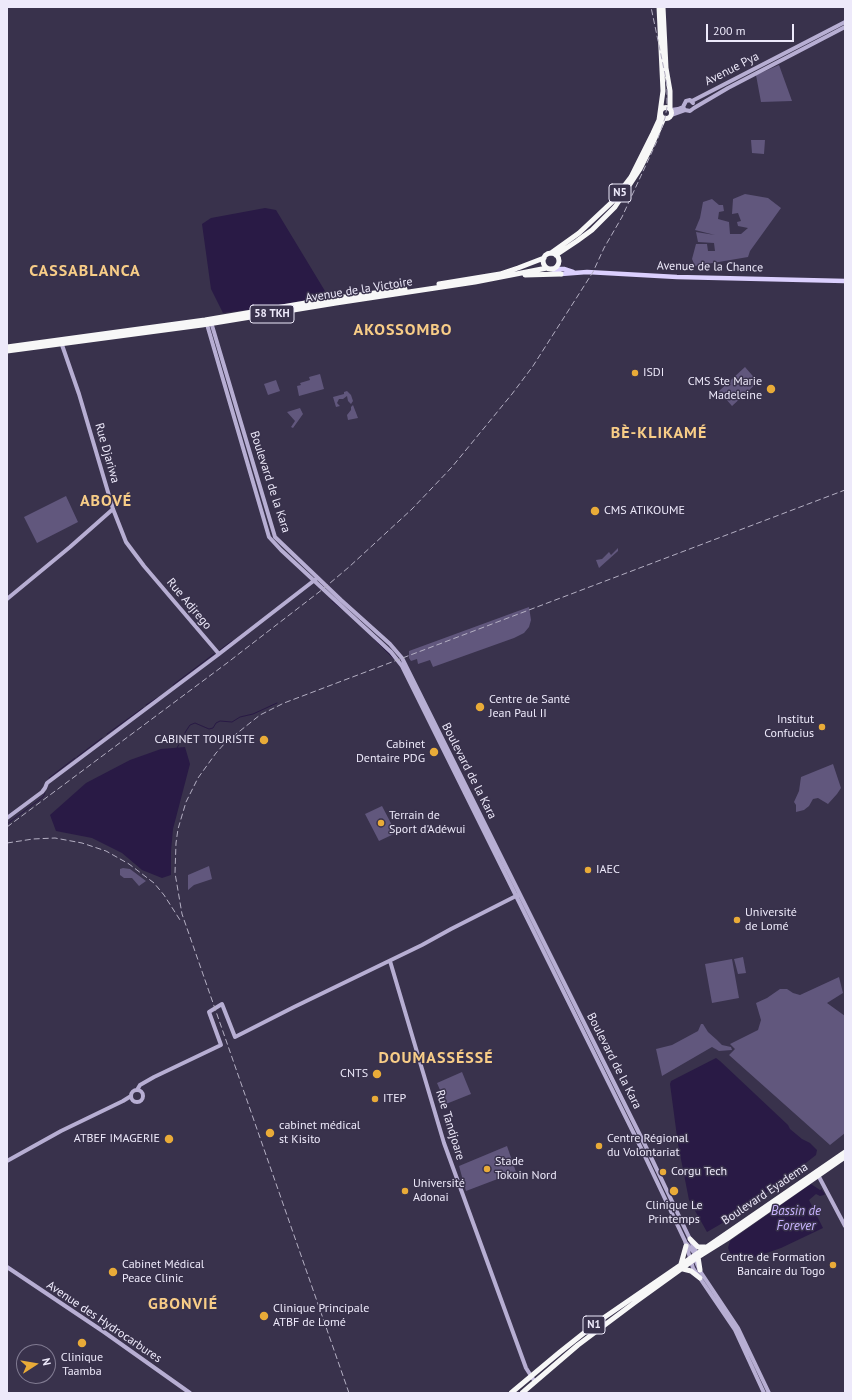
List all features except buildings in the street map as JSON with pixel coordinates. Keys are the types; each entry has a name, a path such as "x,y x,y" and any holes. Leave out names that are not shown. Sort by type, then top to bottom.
{"highway":[{"name":"N5","path":"553,254 579,233 612,202 631,177 659,120 663,80 659,7"},
{"path":"553,254 560,262 559,265 551,269 544,264 544,258 577,241 592,230 615,207 640,169 664,118 668,118 670,111 670,91 666,68 663,7"},
{"path":"664,118 660,111 664,107 670,111"},
{"name":"Avenue de la Victoire","path":"209,322 329,300 500,274 544,258"},
{"name":"Avenue de la Victoire","path":"7,351 61,342 209,322 551,269"},
{"path":"516,275 561,274"},
{"name":"Avenue de la Victoire","path":"7,347 61,342"},
{"name":"Boulevard Eyadema","path":"511,1393 587,1330 695,1257 708,1246 818,1174 845,1152"},
{"name":"N1","path":"695,1257 727,1239 818,1174 845,1158"},
{"path":"699,1274 682,1266 687,1242 703,1248 708,1246"},
{"path":"695,1257 699,1274"},
{"name":"N1","path":"522,1393 592,1334 682,1266"}],"main road":[{"name":"Avenue Pya","path":"692,101 845,22"},
{"name":"Avenue Pya","path":"694,108 728,88 845,27"},
{"path":"670,111 684,108 690,111 694,108 694,104 692,101 686,101 684,102 684,108"},
{"name":"Avenue de la Chance","path":"551,269 564,269 574,273"},
{"name":"Avenue de la Chance","path":"551,269 561,274 587,272 677,277 845,281"},
{"name":"Boulevard de la Kara","path":"209,322 270,537 276,546 316,579 397,655 518,895 695,1257"},
{"name":"Rue Djariwa","path":"61,342 79,394 113,510 126,542 144,566"},
{"path":"7,599 113,510"},
{"name":"Rue Adjrego","path":"144,566 220,654"},
{"path":"7,818 42,792 46,783 220,654 316,579"},
{"path":"7,1161 67,1128 123,1101 131,1096 133,1091 145,1082 221,1045 209,1012 222,1004 235,1037 390,961 518,895"},
{"name":"Rue Tandjoare","path":"390,961 444,1143 523,1361 535,1382"},
{"path":"123,1101 141,1102 143,1098 143,1085 145,1082"},
{"path":"136,1090 140,1090 143,1093"},
{"path":"131,1096 133,1101"},
{"path":"818,1174 845,1226"},
{"name":"Boulevard de la Kara","path":"687,1242 695,1257"},
{"path":"695,1257 699,1274 735,1330 764,1393"},
{"name":"Avenue des Hydrocarbures","path":"7,1267 104,1332 190,1393"},
{"path":"699,1274 738,1328 769,1393"}],"shaded area":[{"path":"779,65 792,101 761,102 756,75"},
{"path":"751,140 765,140 764,154 752,153"},
{"path":"745,194 768,198 781,208 750,251 748,257 695,266 692,259 696,244 707,244 708,251 715,251 714,243 698,242 696,232 715,235 695,230 700,218 703,202 712,199 719,205 723,205 724,211 719,212 718,219 729,222 730,234 741,234 748,228 738,226 737,222 741,221 738,213 732,214 733,199"},
{"path":"745,367 758,382 732,406 719,391"},
{"path":"320,374 324,389 299,396 297,386 301,385 300,383 310,380 309,377"},
{"path":"276,380 280,391 268,395 264,384"},
{"path":"347,391 351,395 353,401 351,404 348,401 347,396 343,399 339,399 337,403 340,406 336,407 333,397 344,394 344,392"},
{"path":"353,405 358,418 348,420 347,415"},
{"path":"300,408 303,414 293,428 291,427 295,421 287,412"},
{"path":"66,496 78,522 37,543 24,517"},
{"path":"618,548 618,551 599,568 596,560 602,559 609,552 611,555"},
{"path":"529,607 531,620 529,627 524,633 514,638 433,667 430,660 418,664 417,659 411,661 409,658 409,651"},
{"path":"833,764 841,788 837,794 828,804 818,798 813,799 809,806 804,810 796,812 796,805 794,802 799,791 801,777"},
{"name":"Terrain de Sport d'Adéwui","path":"382,806 396,833 379,841 365,814"},
{"path":"209,866 212,879 194,885 188,890 188,875"},
{"path":"120,869 130,869 146,881 139,886 132,878 124,878 120,875"},
{"path":"743,957 746,973 738,974 734,959"},
{"path":"732,959 739,998 712,1003 705,964"},
{"path":"839,977 843,993 827,1003 845,1016 845,1133 830,1145 729,1055 735,1049 730,1044 758,1030 761,1020 756,1003 767,998 780,989 787,989 800,995"},
{"path":"701,1024 703,1024 708,1032 722,1045 731,1047 732,1050 719,1051 712,1047 662,1076 656,1049 672,1045 698,1031"},
{"path":"462,1072 471,1094 446,1104 437,1083"},
{"name":"Stade Tokoin Nord","path":"507,1146 516,1172 466,1191 459,1166"}],"water":[{"path":"265,208 276,210 328,296 269,307 223,313 211,289 202,224 211,218"},
{"path":"185,747 190,764 173,829 171,875 162,878 142,870 122,853 92,838 56,831 50,815 86,783 130,760 161,749"},
{"path":"716,1058 788,1125 790,1129 802,1139 810,1143 817,1150 816,1155 784,1180 738,1214 707,1232 689,1200 678,1144 670,1084 671,1081"},
{"name":"Bassin de Forever","path":"811,1184 820,1190 822,1189 825,1194 820,1196 816,1194 809,1200 823,1228 781,1248 755,1257 734,1257 731,1255 728,1248 730,1241"}],"waterway":[{"path":"332,601 342,609"},
{"path":"374,639 393,658"},
{"path":"220,650 232,641"},
{"path":"173,685 214,654"},
{"path":"146,705 157,698"},
{"path":"177,748 190,725 195,723 209,729 213,728 216,723 220,721 232,722 240,717 253,714 277,703"},
{"path":"107,734 143,708"},
{"path":"77,757 102,738"},
{"path":"49,778 75,758"},
{"path":"7,824 43,797 45,793"}],"railway":[{"path":"7,827 227,663 323,589 349,567 412,509 452,467 512,394 533,366 593,272 604,248 622,217 657,141 665,118 667,107 667,87 651,7"},
{"path":"349,1393 182,914 175,873 176,843 178,829 186,802 198,778 226,742 260,715 284,703 845,490"},
{"path":"7,843 33,839 55,838 82,843 106,851 129,864 154,883 164,895 180,920"}],"place":[{"name":"ISDI","path":"635,373"},
{"name":"CMS Ste Marie Madeleine","path":"771,389"},
{"name":"CMS ATIKOUME","path":"595,511"},
{"name":"Centre de Santé Jean Paul II","path":"480,707"},
{"name":"Institut Confucius","path":"822,727"},
{"name":"CABINET TOURISTE","path":"264,740"},
{"name":"Cabinet Dentaire PDG","path":"434,752"},
{"name":"Terrain de Sport d'Adéwui","path":"381,823"},
{"name":"IAEC","path":"588,870"},
{"name":"Université de Lomé","path":"737,920"},
{"name":"CNTS","path":"377,1074"},
{"name":"ITEP","path":"375,1099"},
{"name":"cabinet médical st Kisito","path":"270,1133"},
{"name":"ATBEF IMAGERIE","path":"169,1139"},
{"name":"Centre Régional du Volontariat","path":"599,1146"},
{"name":"Stade Tokoin Nord","path":"487,1169"},
{"name":"Corgu Tech","path":"663,1172"},
{"name":"Université Adonai","path":"405,1191"},
{"name":"Clinique Le Printemps","path":"674,1191"},
{"name":"Centre de Formation Bancaire du Togo","path":"833,1265"},
{"name":"Cabinet Médical Peace Clinic","path":"113,1272"},
{"name":"Clinique Principale ATBF de Lomé","path":"264,1316"},
{"name":"Clinique Taamba","path":"82,1343"}],"district":[{"name":"CASSABLANCA","path":"85,271"},
{"name":"AKOSSOMBO","path":"403,330"},
{"name":"BÈ-KLIKAMÉ","path":"659,433"},
{"name":"ABOVÉ","path":"106,501"},
{"name":"DOUMASSÉSSÉ","path":"436,1058"},
{"name":"GBONVIÉ","path":"183,1304"}]}
